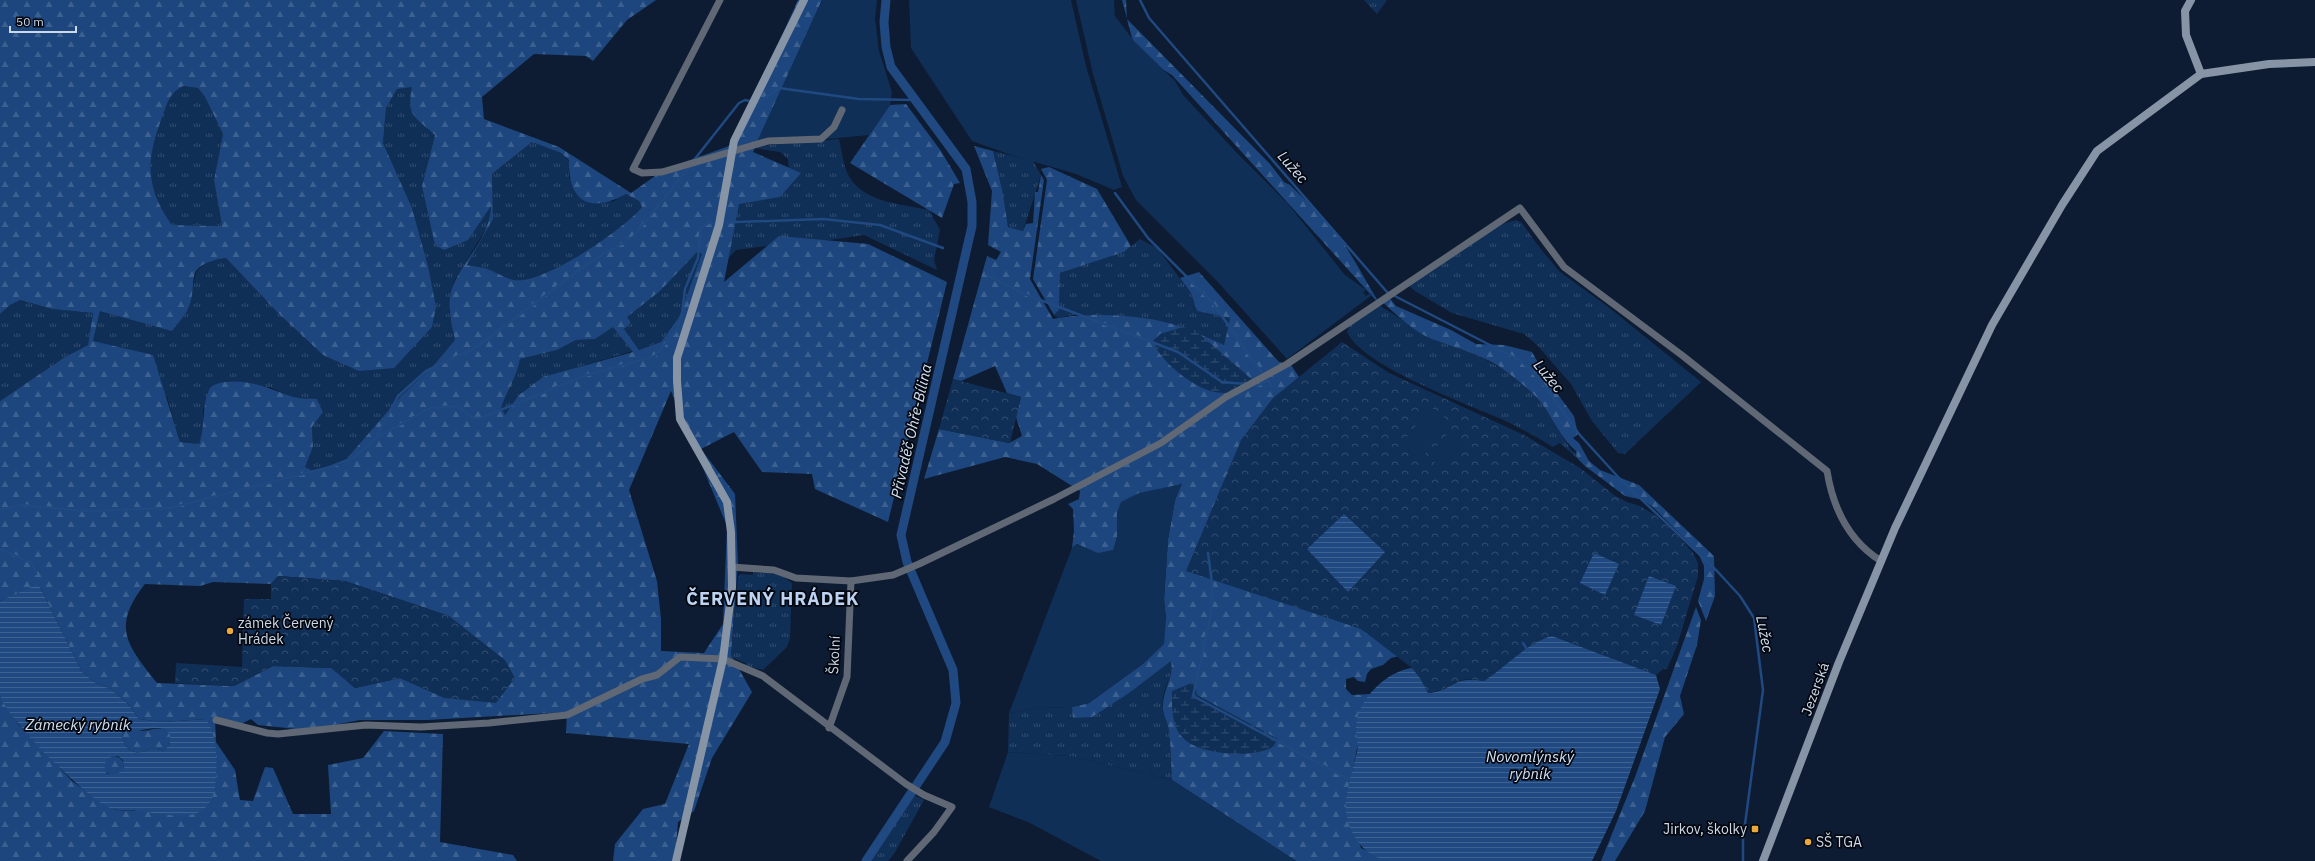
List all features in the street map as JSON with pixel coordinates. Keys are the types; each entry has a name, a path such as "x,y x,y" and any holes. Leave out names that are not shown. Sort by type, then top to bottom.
{"street":[{"path":"720,0 634,169 642,174 662,172 768,141 821,139 834,127 842,110"},
{"path":"676,861 724,659 732,587 731,532 727,502 680,419 677,358 719,225 734,141 775,55 804,0"},
{"path":"2191,0 2185,11 2186,35 2201,74 2269,64 2315,62"},
{"name":"Jezerská","path":"1763,861 1839,662 1895,528 1992,325 2062,205 2097,151 2201,74"},
{"path":"731,567 774,570 796,578 851,581 867,580 899,573 1054,499 1161,443 1242,389 1287,364 1520,208 1564,267 1684,356 1827,471 1830,489 1852,538 1866,552 1881,561"},
{"name":"Školní","path":"829,728 847,677 851,581"},
{"path":"216,720 266,733 278,734 366,725 421,727 489,723 567,715 642,679 657,675 680,657 724,659 763,676 829,728 906,784 924,795 952,807 934,832 907,861"}],"green space":[{"path":"0,0 656,0 627,20 593,61 586,56 534,54 482,97 484,119 559,147 631,193 665,169 732,145 798,0 822,0 753,152 801,173 780,197 739,204 724,282 779,236 868,244 947,282 888,522 815,489 812,474 762,472 734,432 701,449 735,494 738,563 731,655 752,692 712,758 694,811 678,822 675,861 613,861 615,844 643,809 665,804 689,744 566,733 567,712 428,720 360,720 329,726 296,729 258,725 251,719 241,724 215,719 216,742 235,770 240,800 253,801 265,767 273,768 293,814 331,814 328,765 363,758 384,731 443,734 440,842 513,855 517,861 0,861 0,695 18,724 72,781 105,805 116,810 136,811 206,719 162,722 139,719 128,704 111,689 96,683 82,672 39,585 0,601 0,401 65,357 88,345 93,313 52,309 20,300 10,305 0,314","holes":["183,86 198,88 205,97 223,134 214,180 222,226 172,225 163,211 153,186 151,173 153,147 167,103 178,89","412,87 410,97 411,110 417,120 435,135 422,186 435,245 444,250 468,240 491,206 485,231 458,276 450,298 451,319 455,340 434,365 401,396 342,464 315,472 305,467 313,447 312,427 323,412 317,399 293,397 252,383 234,381 212,386 209,390 205,404 199,444 180,442 153,355 93,341 100,311 172,331 187,311 191,301 194,277 197,271 211,261 226,258 278,313 323,355 359,371 394,368 432,327 436,307 428,266 412,208 383,143 386,108 397,89","532,142 561,153 569,160 572,186 577,194 584,200 592,203 602,203 626,194 639,201 642,207 633,217 582,254 544,274 527,279 514,280 485,268 467,265 493,219 492,174","698,251 702,254 679,317 661,342 639,350 624,329 631,323 627,317 660,291","613,327 633,352 543,377 518,396 505,415 501,408 517,372 520,359 557,350 576,340 595,339","671,391 727,526 723,624 704,653 661,651 661,619 657,581 629,490","278,576 345,581 449,616 445,698 400,678 355,688 332,668 273,666 234,686 157,683 138,658 127,635 126,624 128,612 135,599 145,584 200,586 213,582 271,584"]},
{"path":"822,0 877,0 875,18 879,51 892,92 890,105 869,135 755,146"},
{"path":"909,0 1071,0 1086,66 1122,187 1114,190 1076,174 1011,155 972,141 911,48"},
{"path":"1076,0 1114,0 1115,16 1134,41 1175,81 1183,95 1237,153 1288,204 1345,275 1366,290 1363,292 1366,296 1370,293 1372,295 1287,359 1216,280 1136,200 1123,176 1093,74"},
{"path":"1122,0 1126,0 1127,19"},
{"path":"1364,0 1387,0 1377,14"},
{"path":"1127,19 1270,164 1284,182 1290,185 1328,223 1346,247 1382,307 1172,75 1136,53"},
{"path":"183,86 198,88 205,97 223,134 214,180 222,226 172,225 163,211 153,186 151,160 157,133 169,99 178,89"},
{"path":"413,86 411,104 414,115 435,135 422,186 486,210 491,206 491,216 487,227 454,281 449,312 456,340 434,365 401,396 342,464 315,472 305,467 313,447 312,427 323,412 317,399 294,398 269,387 203,409 203,434 199,444 180,442 167,397 93,341 100,311 192,296 195,279 200,268 209,262 226,258 278,313 323,355 435,307 428,266 412,208 383,143 386,108 397,89"},
{"path":"906,104 941,151 960,183 954,184 942,218 850,163 890,105"},
{"path":"839,139 843,159 850,178 865,193 875,198 896,204 929,210 940,230 934,260 937,270 864,235 816,242 795,242 736,250 721,266 731,191 789,173 788,159 780,152 748,147"},
{"path":"532,142 561,153 569,161 569,178 612,202 626,194 639,201 642,207 633,217 582,254 544,274 527,279 514,280 485,268 467,265 493,219 492,174"},
{"path":"974,146 993,151 1003,194 1008,227 1023,231 1026,224 1033,223 1035,192 1038,192 1041,175 1044,180 1030,279 1053,319 1084,315 1101,315 1151,319 1187,329 1224,345 1230,318 1197,311 1191,293 1180,278 1199,272 1279,362 1291,365 1299,377 1292,383 1268,573 1404,655 1391,658 1383,665 1371,669 1367,674 1365,682 1358,681 1354,677 1346,679 1346,689 1352,695 1371,694 1366,700 1356,724 1358,744 1346,800 1361,848 1389,861 1296,861 1172,780 1169,730 1163,709 1163,700 1172,667 1171,661 1129,693 1092,717 1073,718 1072,707 1089,703 1144,663 1166,619 1164,599 1168,539 1175,500 1181,484 1117,513 1117,537 1114,550 1098,554 1077,544 1072,548 1074,531 1073,509 1068,504 1079,499 1080,491 1037,464 1005,457 924,479 939,429 1009,443 1022,436 1016,417 1021,397 1007,393 995,366 961,381 953,379 987,256 996,260 1001,252 988,245 992,191"},
{"path":"993,151 1033,161 1041,175 1023,231 1008,227 1003,194"},
{"path":"1049,167 1097,189 1131,246 1124,252 1060,273 1059,310 1054,315 1033,279 1047,180 1041,169"},
{"path":"1516,220 1522,223 1539,247 1560,272 1607,306 1701,382 1625,454 1618,453 1592,421 1571,384 1538,346 1524,334 1452,313 1415,291 1408,285 1499,225"},
{"path":"1140,239 1157,248 1191,293 1197,311 1230,318 1224,345 1198,334 1079,314 1058,318 1054,315 1059,310 1060,273 1124,252"},
{"path":"698,250 703,254 679,317 661,342 639,350 624,329 631,323 626,317 660,291"},
{"path":"1388,296 1396,306 1451,330 1476,344 1504,345 1532,352 1550,384 1574,416 1578,434 1573,438 1579,443 1589,461 1600,470 1639,485 1714,556 1715,596 1706,621 1698,601 1704,579 1704,566 1697,551 1653,507 1643,500 1625,496 1585,466 1577,458 1576,451 1562,435 1543,405 1521,383 1490,361 1432,339 1418,332 1381,301"},
{"path":"19,300 52,309 93,313 88,345 65,357 0,401 0,314 10,305"},
{"path":"1377,304 1431,338 1479,356 1506,371 1528,388 1543,405 1572,451 1577,454 1577,458 1560,443 1553,447 1508,422 1420,384 1374,358 1357,345 1347,332 1350,324"},
{"path":"613,326 633,351 578,367 518,396 505,416 501,408 519,366 520,359 557,350 576,340 595,339"},
{"path":"1183,327 1195,330 1256,383 1237,392 1220,393 1207,390 1188,380 1162,357 1153,341 1160,334"},
{"path":"1342,342 1389,373 1524,435 1580,468 1614,495 1627,502 1640,506 1655,515 1679,537 1693,553 1698,563 1698,576 1677,646 1667,669 1663,669 1656,675 1552,636 1484,681 1473,679 1459,681 1436,692 1427,693 1420,678 1412,668 1361,629 1186,571 1241,440 1273,398"},
{"path":"953,379 1021,397 1010,443 939,429"},
{"path":"1431,407 1450,422 1420,460 1401,444"},
{"path":"1449,432 1464,444 1443,469 1428,457"},
{"path":"1182,484 1175,500 1168,539 1164,599 1166,619 1164,644 1144,663 1089,703 1072,707 1037,708 1009,713 1072,548 1077,544 1098,553 1113,550 1117,537 1117,513 1121,502 1139,493"},
{"path":"753,572 779,574 792,583 790,639 787,647 763,670 748,666 745,663 733,658 731,655 738,577 741,574 753,575"},
{"path":"278,576 345,581 449,616 505,660 515,678 496,703 445,698 400,678 355,688 331,668 273,666 234,686 175,683 176,663 242,667 244,599 271,599 271,584"},
{"path":"1696,607 1701,620 1697,645 1680,696 1684,714 1665,737 1645,811 1615,861 1601,861 1635,777"},
{"path":"1171,661 1171,673 1163,695 1163,702 1164,713 1170,735 1172,780 1070,756 1008,752 1009,713 1037,708 1072,707 1073,718"},
{"path":"1194,682 1197,695 1278,739 1274,745 1271,748 1262,751 1239,754 1215,752 1203,749 1185,740 1180,735 1173,717 1172,691"},
{"path":"129,727 139,731 163,729 170,734 170,743 164,751 149,749 143,752 133,752 127,748 122,736 122,732"},
{"path":"1008,752 1070,756 1172,780 1296,861 1101,861 1030,823 989,807"},
{"path":"114,756 121,759 124,766 121,773 114,776 107,773 104,766 107,759"},
{"path":"914,795 924,800 894,854 888,861 871,861"}],"water":[{"path":"1344,514 1385,552 1348,592 1307,549"},
{"path":"1594,553 1619,564 1605,595 1580,583"},
{"path":"1649,576 1676,586 1661,625 1634,615"},
{"name":"Zámecký rybník","path":"39,585 82,672 96,683 111,689 128,704 139,719 162,722 206,719 214,739 216,753 216,775 214,791 209,803 202,810 193,814 182,816 110,808 95,798 64,772 30,738 6,707 0,695 0,601","holes":["129,727 136,731 153,728 162,729 170,734 170,743 164,751 149,749 143,752 133,752 127,748 122,736 122,732","114,756 118,756 123,760 124,768 117,774 107,774 105,770 106,761"]},
{"name":"Novomlýnský rybník","path":"1552,636 1656,675 1660,689 1616,811 1592,861 1389,861 1379,858 1362,847 1356,839 1348,820 1346,799 1358,745 1356,725 1358,715 1368,696 1375,688 1384,680 1402,670 1412,668 1420,678 1428,693 1436,692 1465,680 1484,681 1525,649 1543,639"}],"waterway":[{"name":"Přivaděč Ohře-Bílina","path":"866,861 945,742 956,703 953,670 907,562 901,535 972,226 972,202 966,169 891,67 886,47 884,22 886,0"},
{"name":"Lužec","path":"1140,0 1149,18 1387,292 1521,361 1541,381 1579,434 1619,478 1717,571 1740,596 1754,618 1763,690 1743,839 1743,861"},
{"path":"694,160 739,103 745,100 758,103 779,88 859,99 915,100"},
{"path":"376,438 398,396 426,371 475,348 590,262 633,237 690,166"},
{"path":"1115,193 1148,238 1212,302 1264,376"},
{"path":"0,510 20,505 85,511 170,508 330,467 355,457 376,438 430,408 457,406 473,418 481,418 584,376 655,356 677,330 682,314 685,289 698,258 701,227 709,223 823,219 880,225 943,248"},
{"path":"986,274 1022,293 1178,352 1222,382 1245,384"},
{"path":"1252,385 1257,386 1268,380 1272,387"},
{"path":"0,549 32,563 36,574"},
{"path":"1208,553 1212,583 1211,614 1193,696 1352,781"},
{"path":"1523,643 1528,651"}],"place":[{"name":"zámek Červený Hrádek","path":"230,631"},
{"name":"Jirkov, školky","path":"1755,829"},
{"name":"SŠ TGA","path":"1808,842"}],"district":[{"name":"ČERVENÝ HRÁDEK","path":"773,598"}]}
